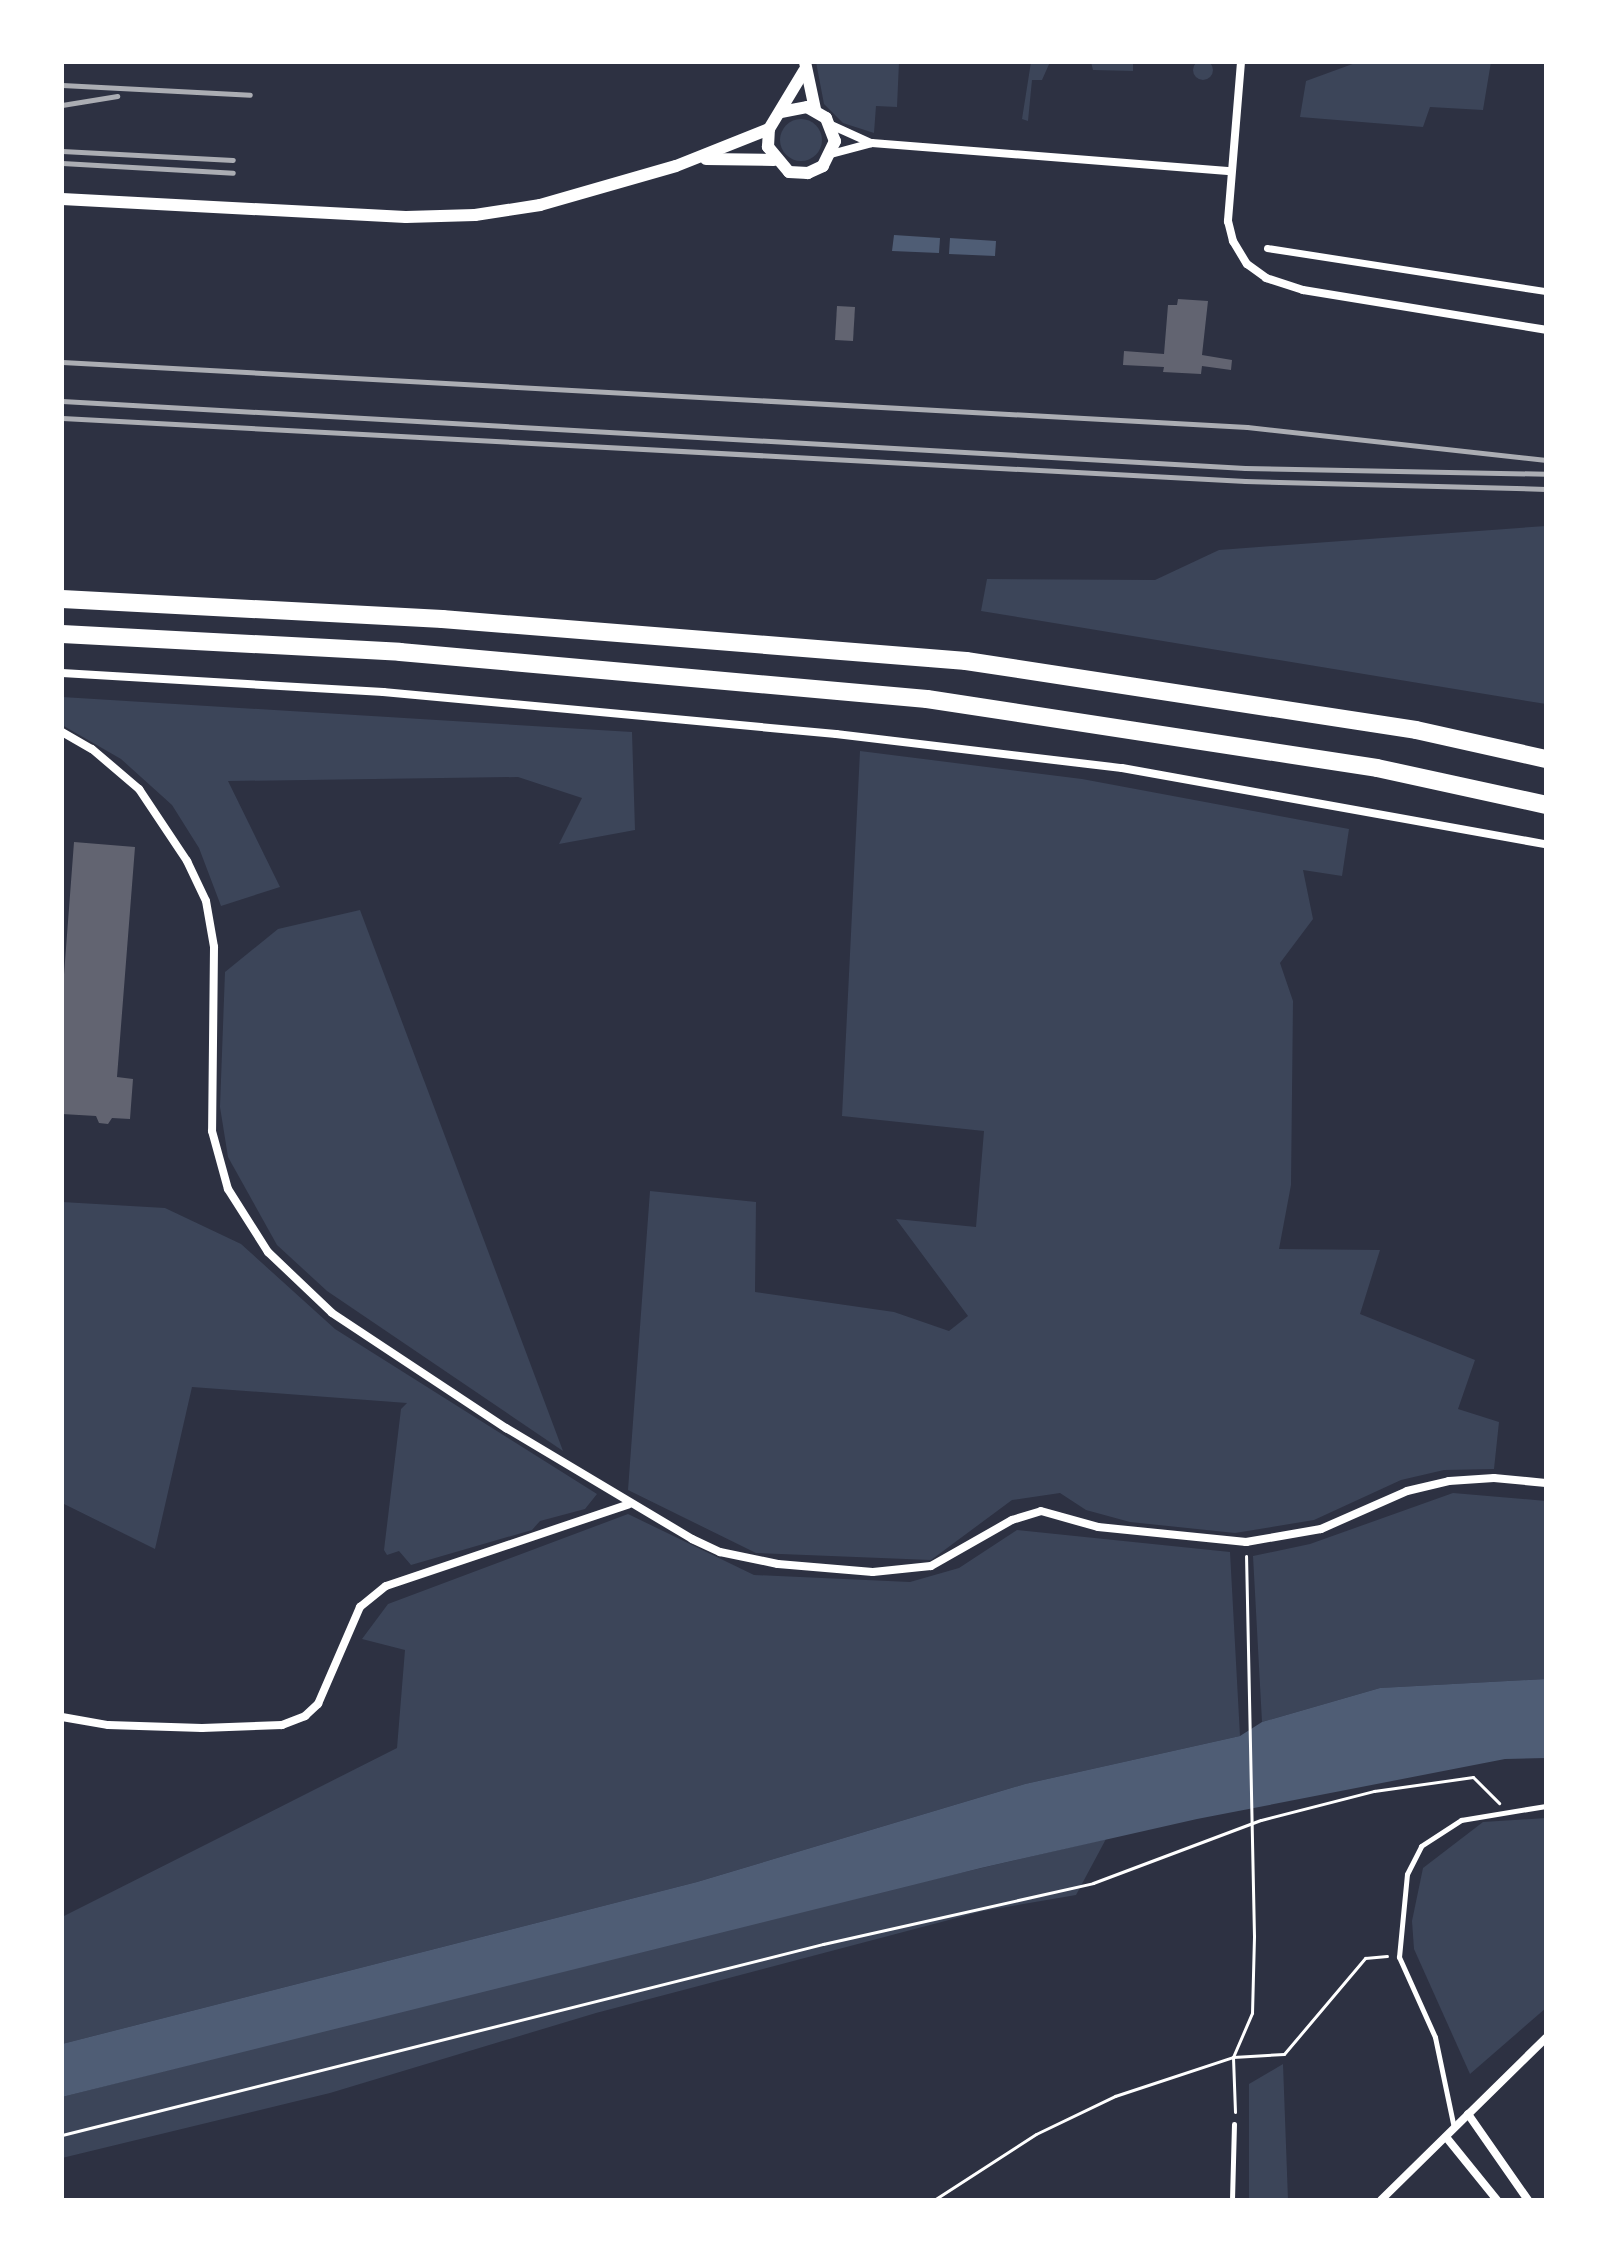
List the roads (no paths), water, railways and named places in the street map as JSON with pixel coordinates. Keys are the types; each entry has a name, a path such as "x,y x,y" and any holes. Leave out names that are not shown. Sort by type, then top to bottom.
{"highway":[{"path":"62,599 442,619 966,661 1416,730 1546,759"},
{"path":"62,634 400,652 927,699 1377,768 1546,805"}],"street":[{"path":"1241,62 1229,228 1247,264 1292,287 1546,330"},
{"path":"804,66 815,109 831,125 872,143 1231,171"},
{"path":"62,199 406,217 475,215 540,205 699,159 769,129 804,66"},
{"path":"781,112 799,106 815,109"},
{"path":"831,125 831,154"},
{"path":"769,129 768,147 774,160"},
{"path":"699,159 774,160 802,174 816,170 831,154 872,143"},
{"path":"1267,248 1546,291"},
{"path":"62,673 383,692 866,737 1122,768 1546,844"},
{"path":"62,732 92,749 139,789 187,861 206,901 214,947 212,1131 228,1189 268,1252 332,1313 629,1504 720,1552 835,1571 931,1566 1012,1520 1041,1511 1098,1527 1246,1542 1321,1529 1407,1491 1449,1481 1494,1478 1546,1483"},
{"path":"62,1717 108,1725 202,1728 282,1725 305,1716 318,1704 360,1607 386,1586 629,1504"},
{"path":"1381,2200 1546,2038"},
{"path":"1468,2114 1528,2200"},
{"path":"1446,2137 1497,2200"}],"lane":[{"path":"1454,2128 1435,2037 1399,1957 1407,1874 1421,1846 1461,1820 1502,1810 1546,1806"},
{"path":"1232,2200 1234,2124"}],"railway":[{"path":"62,85 250,95"},
{"path":"62,105 117,96"},
{"path":"62,151 233,160"},
{"path":"62,163 233,173"},
{"path":"62,362 1247,427 1546,460"},
{"path":"62,401 1245,468 1546,474"},
{"path":"62,418 1245,481 1546,489"}]}
